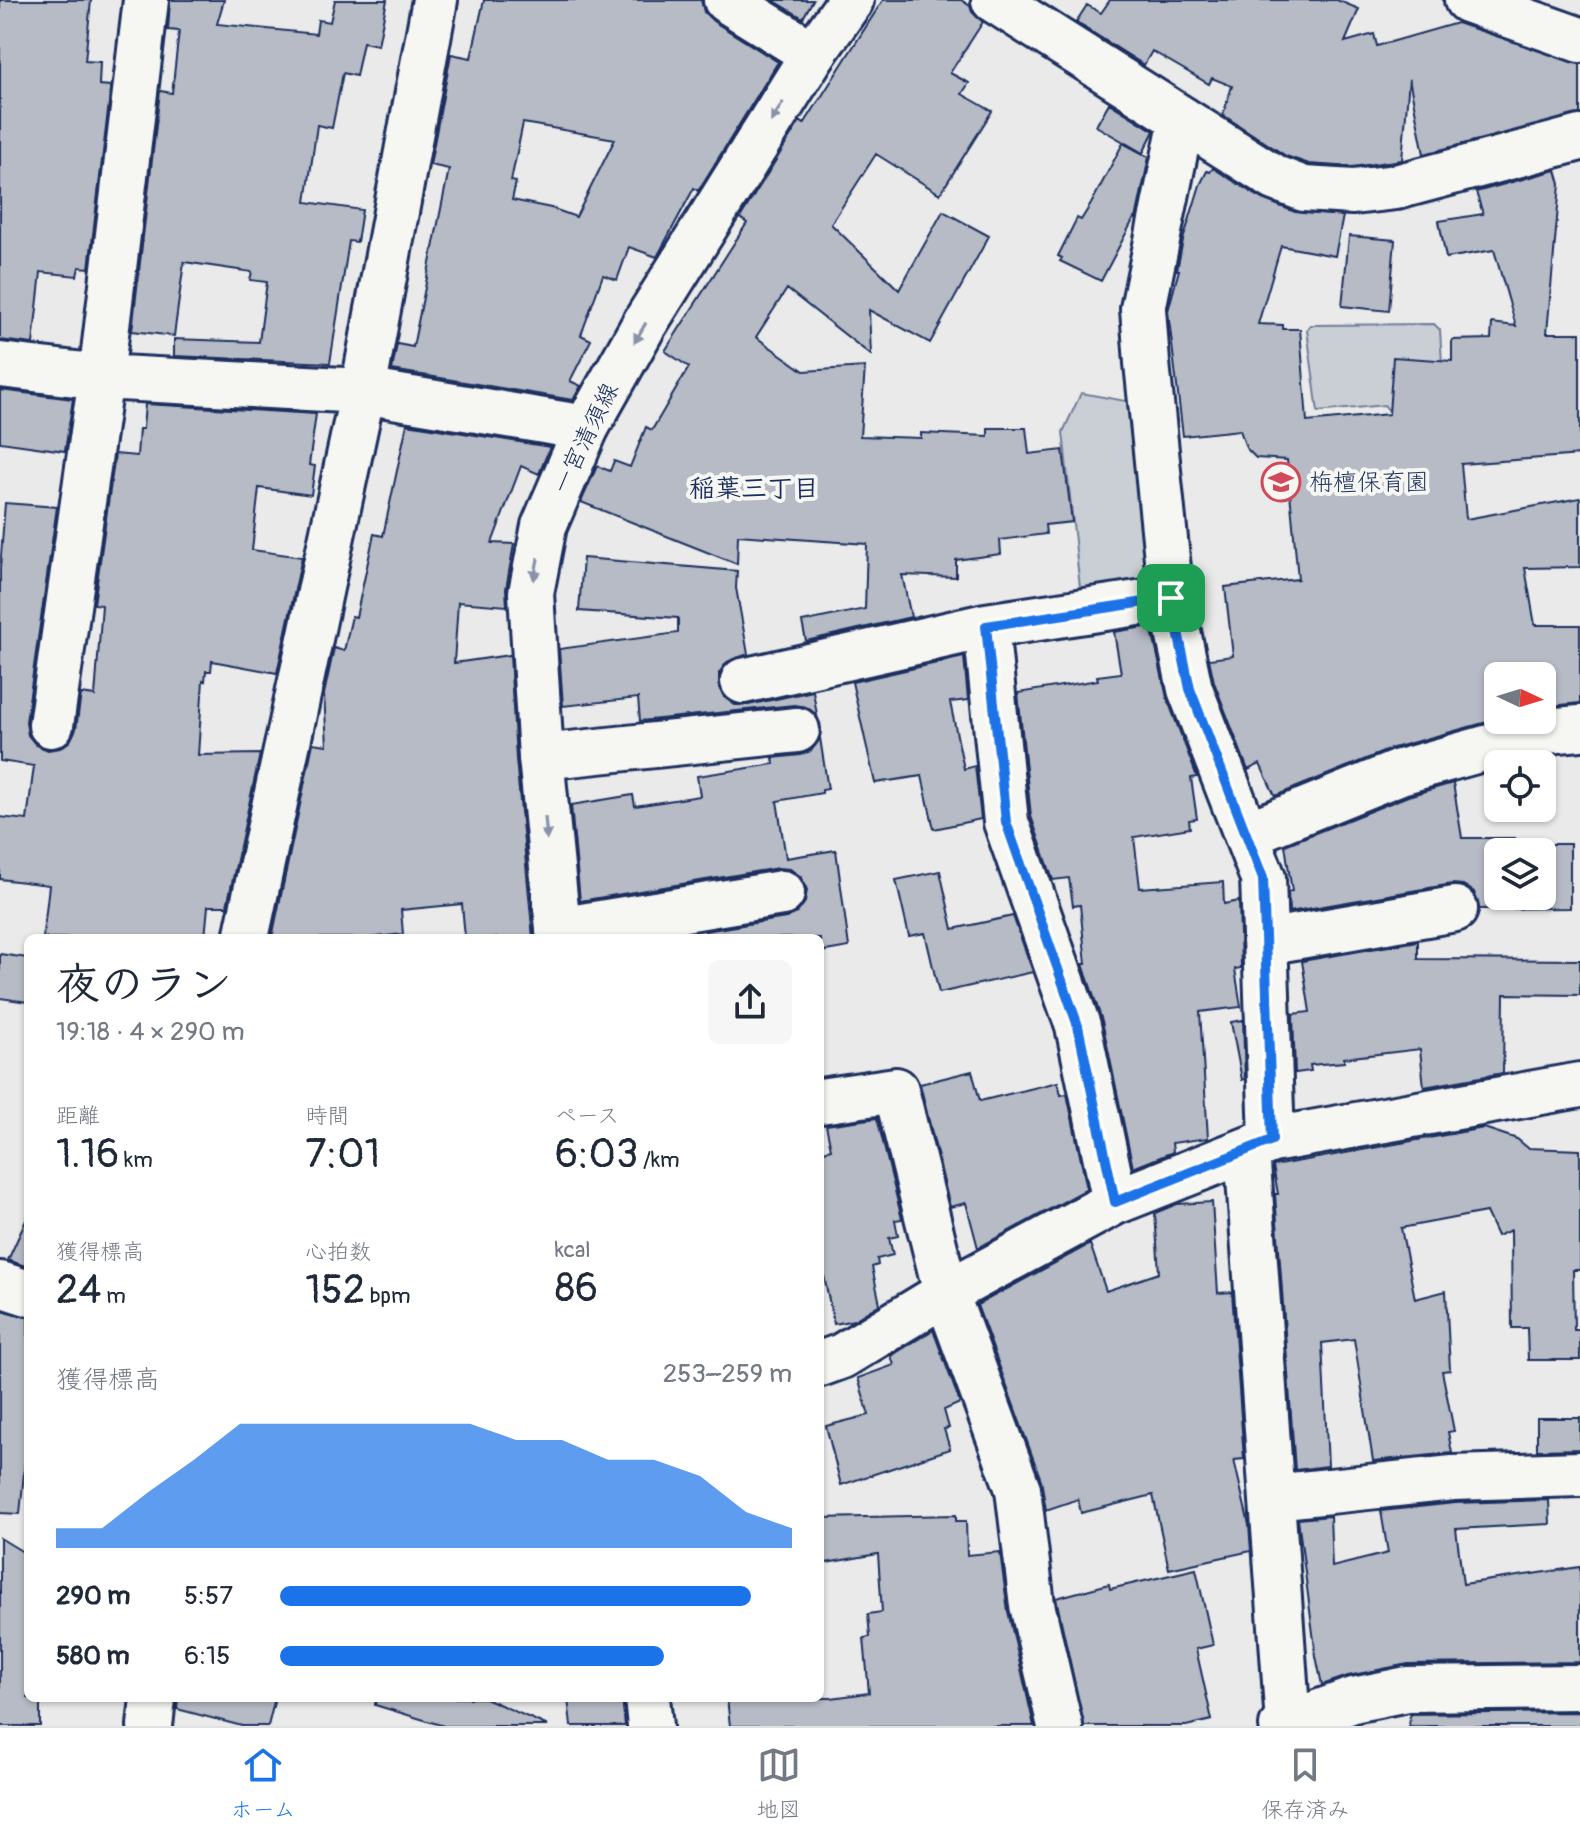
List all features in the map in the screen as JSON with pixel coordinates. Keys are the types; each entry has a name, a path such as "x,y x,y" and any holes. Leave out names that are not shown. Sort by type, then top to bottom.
{"street":[{"path":"51,725 101,377 146,0"},
{"path":"247,934 363,391 435,0"},
{"path":"726,0 813,54"},
{"name":"一宮清須線","path":"559,934 541,757 531,593 544,526 586,428 645,323 813,54 851,0"},
{"path":"994,0 1275,178 1304,189 1353,192 1396,187 1580,138"},
{"path":"1467,0 1580,40"},
{"path":"1182,119 1143,309 1171,598 1190,689 1263,878 1265,942 1260,1145 1285,1725 1353,1700 1407,1689 1580,1687"},
{"path":"0,365 101,377 363,391 586,428"},
{"path":"743,681 986,626 1171,598"},
{"path":"986,626 1006,822 1078,1026 1115,1202"},
{"path":"1247,834 1400,772 1547,731 1580,728"},
{"path":"541,757 797,730"},
{"path":"559,934 782,893"},
{"path":"1265,942 1455,909"},
{"path":"824,1363 842,1356 946,1293 1115,1202 1260,1145 1580,1085"},
{"path":"824,1100 896,1090 946,1293 1018,1489 1032,1605 1060,1726"},
{"path":"0,1284 24,1292"},
{"path":"1273,1497 1453,1478 1580,1474"},
{"path":"150,1726 153,1702"},
{"path":"647,1702 650,1726"}],"shaded area":[{"path":"1434,324 1440,330 1444,397 1392,414 1384,405 1318,412 1307,330 1311,325"},
{"path":"1081,393 1137,403 1156,594 1082,606 1063,432"}],"building":[{"path":"0,0 91,0 85,61 100,62 99,85 111,86 89,268 79,267 77,276 41,272 33,344 0,340"},
{"path":"170,0 224,0 217,24 316,34 318,20 330,22 335,0 387,0 378,45 363,42 356,76 343,73 332,128 317,125 306,202 362,210 357,242 349,241 330,363 174,356 174,339 259,342 267,282 250,280 252,272 184,262 174,336 132,331 160,91 172,93 179,31 168,30"},
{"path":"484,0 701,0 704,12 713,21 778,62 698,191 694,188 657,257 629,247 617,280 603,275 581,335 591,340 570,381 581,386 573,400 392,370 397,344 413,347 449,169 430,165 451,54 471,58","holes":["523,123 615,139 576,217 512,200 516,182 511,181"]},
{"path":"773,0 813,0 803,18"},
{"path":"883,0 961,0 970,6 983,22 950,73 969,83 962,94 992,111 940,194 876,154 831,224 899,290 943,211 989,236 930,343 869,310 871,355 787,289 756,337 804,371 865,367 860,436 921,438 921,433 988,436 988,428 1026,428 1029,454 1063,450 1072,522 1045,525 1046,534 1000,540 1001,554 956,560 956,577 902,575 911,617 806,641 802,622 865,609 867,544 738,535 737,564 581,502 597,466 610,471 614,461 630,467 646,427 652,430 689,367 665,351 747,223 740,218 800,121 804,124"},
{"path":"1110,0 1337,0 1359,9 1345,42 1374,34 1377,46 1457,23 1580,64 1580,114 1424,154 1409,79 1402,160 1352,167 1309,164 1286,156 1223,115 1232,86 1212,78 1209,84 1152,51 1144,65 1076,22 1087,5 1101,13"},
{"path":"1109,103 1154,131 1143,153 1096,126"},
{"path":"1123,143 1149,157 1136,219 1101,281 1060,261 1062,258 1058,256 1077,218 1081,220 1091,204"},
{"path":"1213,168 1262,199 1295,212 1343,216 1335,256 1281,246 1258,324 1300,329 1307,422 1389,414 1393,357 1452,361 1452,340 1491,339 1492,323 1516,326 1494,250 1446,258 1439,221 1483,214 1476,192 1556,170 1560,184 1547,333 1580,333 1580,455 1461,464 1466,519 1580,498 1580,567 1525,568 1535,625 1580,625 1580,703 1556,706 1556,662 1484,662 1484,723 1393,748 1275,796 1260,764 1248,770 1214,682 1209,659 1233,656 1225,587 1298,579 1287,460 1256,458 1246,448 1240,430 1183,436 1168,311 1183,240 1200,185 1207,171"},
{"path":"1349,236 1395,240 1389,311 1342,306"},
{"path":"0,390 73,399 65,451 0,442"},
{"path":"145,404 316,414 309,465 315,466 311,495 259,488 252,550 302,557 277,673 212,661 211,671 206,671 203,680 198,755 260,754 227,906 208,906 205,934 43,934 49,885 0,879 0,817 27,820 34,766 0,761 0,569 5,503 57,507 26,722 28,735 36,745 48,750 60,748 70,741 76,729 81,694 95,696 102,605 94,604 115,454 137,456 139,429 143,429"},
{"path":"407,424 550,447 539,474 521,466 492,543 514,544 506,589 507,606 458,602 454,663 510,655 516,759 533,934 465,934 462,904 401,910 403,934 273,934 313,743 327,745 324,694 334,648 344,651 352,616 356,617 374,534 383,536"},
{"path":"583,558 737,571 736,588 748,654 727,662 719,673 719,686 724,697 735,705 748,705 813,691 817,715 806,707 794,705 640,721 638,698 563,706 559,649 678,633 678,618 579,611"},
{"path":"1151,626 1167,698 1197,777 1191,778 1197,819 1189,820 1190,828 1134,837 1140,888 1223,882 1224,904 1239,901 1241,968 1235,969 1241,1007 1200,1012 1208,1138 1172,1143 1173,1152 1133,1168 1102,1021 1083,964 1086,964 1080,905 1073,906 1069,878 1053,880 1031,816 1018,693 1098,680 1097,676 1121,673 1114,632"},
{"path":"964,657 968,700 950,702 964,769 975,766 981,819 934,829 922,776 875,783 852,682"},
{"path":"820,738 828,789 822,790 822,793 777,801 786,858 836,850 849,947 824,951 824,934 705,934 705,931 786,918 797,913 805,902 807,890 801,877 790,869 778,868 580,901 571,805 633,795 635,806 700,796 697,776 774,764 773,758 811,751"},
{"path":"1453,783 1462,838 1484,838 1484,909 1479,909 1474,892 1463,885 1452,884 1289,912 1288,892 1292,891 1285,845 1408,796"},
{"path":"1556,844 1570,844 1570,908 1556,908"},
{"path":"940,871 953,929 1013,916 1033,972 939,993 925,933 909,936 896,880"},
{"path":"1418,941 1418,959 1580,960 1580,995 1504,994 1503,1073 1424,1087 1420,1049 1344,1058 1344,1062 1310,1065 1311,1071 1295,1073 1293,1014 1310,1012 1302,961"},
{"path":"0,954 24,957 24,1001 0,998"},
{"path":"1243,1020 1245,1079 1242,1080 1231,1022"},
{"path":"972,1071 980,1101 1058,1082 1061,1095 1067,1094 1087,1189 978,1248 966,1203 950,1207 920,1084"},
{"path":"877,1118 902,1219 895,1220 898,1236 889,1238 893,1255 877,1259 878,1265 872,1267 880,1304 854,1320 834,1324 824,1276 824,1151 831,1149 826,1125"},
{"path":"1484,1128 1517,1139 1528,1148 1580,1150 1580,1270 1573,1270 1574,1330 1580,1330 1580,1360 1528,1360 1527,1328 1512,1328 1511,1230 1497,1236 1486,1212 1401,1228 1415,1299 1446,1291 1450,1370 1442,1371 1454,1431 1448,1432 1452,1453 1373,1461 1354,1339 1322,1343 1328,1466 1295,1470 1275,1194 1278,1194 1273,1166"},
{"path":"1212,1202 1218,1293 1232,1292 1244,1459 1234,1460 1249,1525 1251,1551 1169,1569 1153,1495 1081,1513 1078,1499 1046,1510 1041,1480 977,1305 1090,1244 1106,1291 1159,1273 1155,1213 1177,1204"},
{"path":"24,1225 24,1266 8,1260"},
{"path":"0,1310 24,1316 24,1473 20,1514 0,1513"},
{"path":"933,1330 960,1403 944,1410 949,1428 944,1429 950,1449 841,1485 826,1426 869,1415 858,1378 894,1365 891,1356"},
{"path":"1537,1418 1580,1418 1580,1449 1537,1450"},
{"path":"1549,1500 1550,1524 1456,1529 1463,1584 1580,1567 1580,1662 1408,1664 1348,1676 1322,1685 1298,1519 1330,1516 1332,1567 1388,1553 1381,1511 1455,1503"},
{"path":"956,1515 956,1521 966,1521 967,1555 1000,1552 1008,1611 1034,1726 730,1726 727,1702 824,1702 824,1698 869,1693 864,1638 870,1637 868,1614 882,1612 878,1554 824,1563 824,1518"},
{"path":"0,1538 24,1553 24,1702 40,1702 40,1726 0,1726"},
{"path":"1196,1569 1213,1645 1196,1649 1212,1720 1186,1726 1084,1726 1056,1598 1109,1584 1110,1589"},
{"path":"178,1702 274,1702 268,1726 242,1726 177,1709"},
{"path":"375,1702 494,1702 548,1726 444,1726 375,1705"},
{"path":"568,1702 622,1702 625,1726 571,1726"},
{"path":"1580,1712 1580,1726 1409,1726 1410,1714"}],"place":[{"name":"栴檀保育園","path":"1281,482"}],"district":[{"name":"稲葉三丁目","path":"754,488"}],"route":[{"path":"1171,598 1190,689 1263,878 1272,1140 1115,1202 1078,1026 1006,822 986,626 1171,598"}]}
